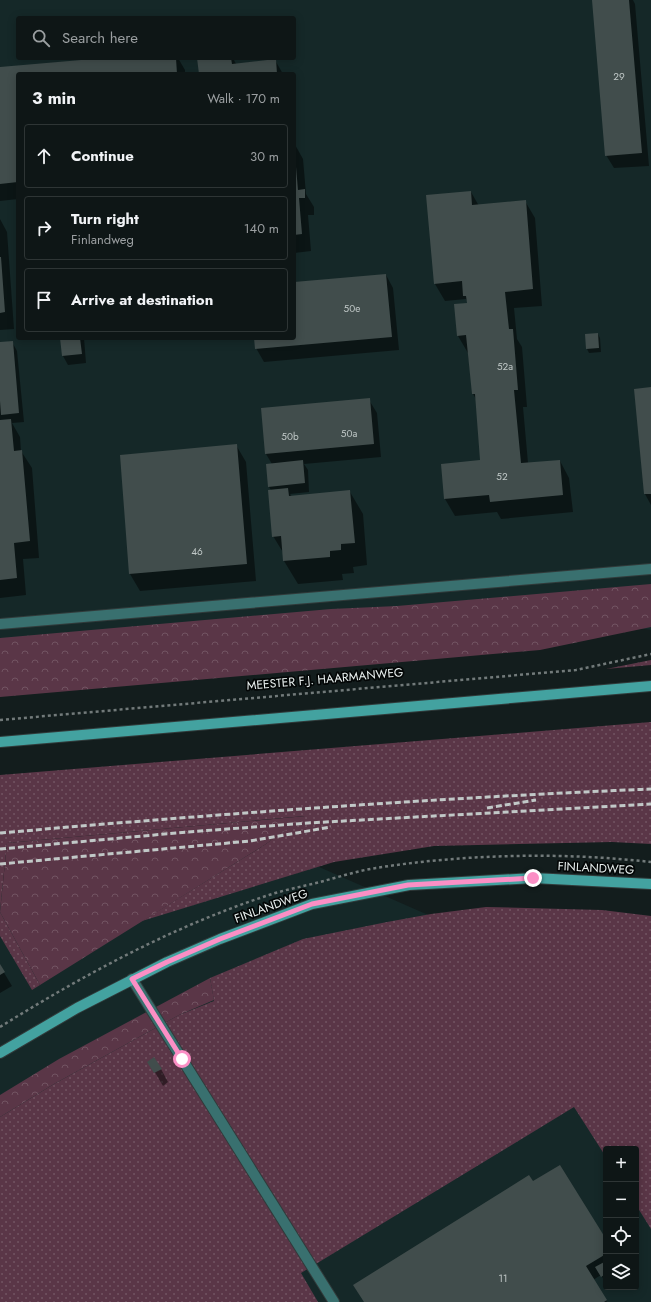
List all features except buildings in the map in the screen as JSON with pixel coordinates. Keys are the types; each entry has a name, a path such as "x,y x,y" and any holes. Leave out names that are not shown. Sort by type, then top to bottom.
{"street":[{"path":"0,624 651,569"},
{"path":"0,742 651,686"},
{"name":"FINLANDWEG","path":"0,1053 77,1008 167,962 220,939 312,904 408,885 533,878 651,884"},
{"path":"132,979 334,1302"}],"path":[{"name":"MEESTER F.J. HAARMANWEG","path":"0,720 576,670 651,654"}],"shaded area":[{"path":"0,0 651,0 651,630 569,617 0,663"},
{"path":"285,852 476,936 651,962 651,1302 0,1302 0,886"}],"green space":[{"path":"651,584 651,627 540,650 0,697 0,638 331,609 397,606"},
{"path":"651,660 651,665 606,669"},
{"path":"651,722 651,844 612,842 434,846 334,862 142,921 263,846 305,816 7,843 0,911 0,775"},
{"path":"306,816 263,846 40,985 0,912 7,843"},
{"path":"486,907 602,910 651,916 651,1229 639,1210 639,1146 603,1146 603,1152 574,1107 301,1273 318,1302 0,1302 0,1117 54,1084 179,1015 214,1001 210,978 303,939 431,914"},
{"path":"0,912 40,985 32,990 0,936"},
{"path":"210,978 214,1000 179,1015 54,1084 0,1117 0,1095 59,1059"}],"railway":[{"path":"0,833 326,807 651,789"},
{"path":"487,808 536,800"},
{"path":"0,849 187,832 308,823 651,804"},
{"path":"0,864 250,841 331,827"}],"route":[{"path":"182,1059 132,979 220,939 312,904 408,885 533,878"}]}
